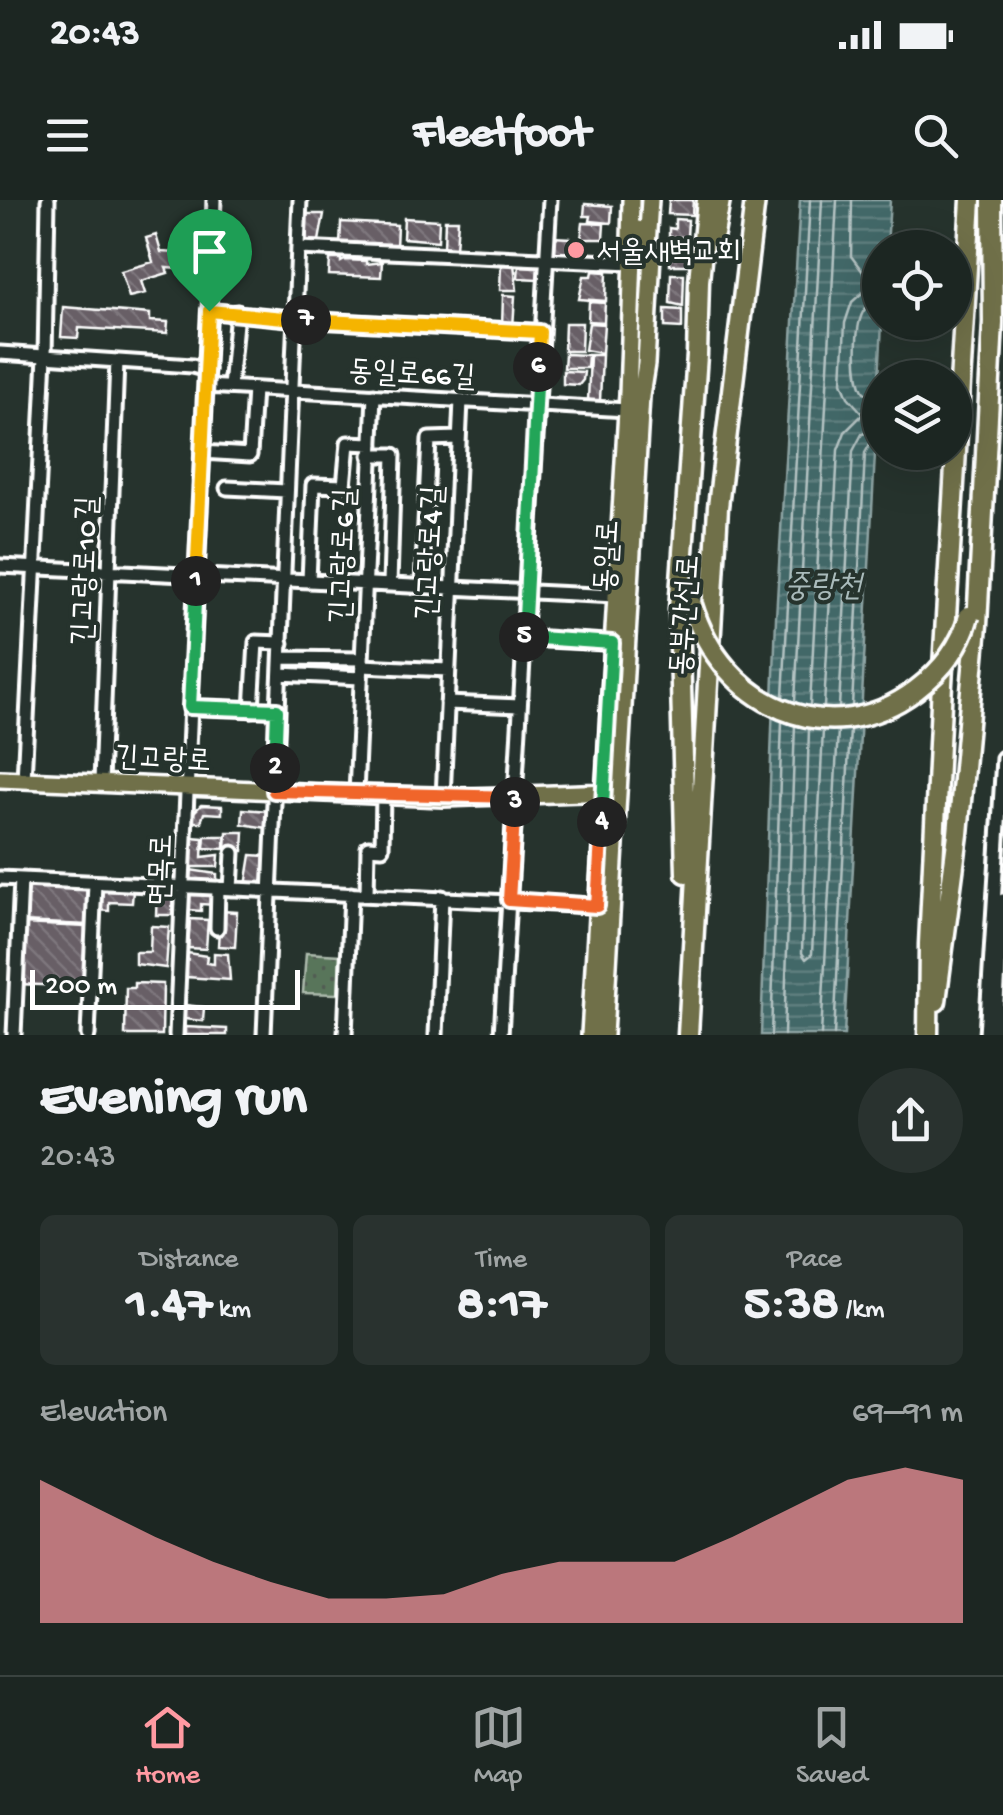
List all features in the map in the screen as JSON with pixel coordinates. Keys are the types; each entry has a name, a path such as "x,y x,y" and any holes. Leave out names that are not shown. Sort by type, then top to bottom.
{"highway":[{"path":"692,953 678,652 707,200"},
{"path":"700,310 720,200"},
{"name":"동부간선로","path":"688,1035 718,507 754,200"},
{"path":"928,1032 939,740 972,200"},
{"path":"992,200 993,322"},
{"path":"928,1032 941,983 958,834 977,625 993,322 1003,225"},
{"path":"684,546 692,605 710,650 734,680 770,704 826,718 872,714 910,694 930,678 948,658 970,616 978,562"}],"main road":[{"path":"631,200 633,259"},
{"name":"동일로","path":"604,1035 612,792 608,715 633,259 638,245 640,200"},
{"name":"동일로","path":"590,1035 597,906 623,738 640,396 646,364 652,256 648,246 650,200"},
{"path":"652,256 657,247 660,200"},
{"path":"608,715 614,742 623,738"},
{"name":"긴고랑로","path":"0,779 443,798 612,792"}],"street":[{"path":"24,780 45,356 48,200"},
{"name":"면목로","path":"176,1035 214,200"},
{"path":"264,1035 300,200"},
{"path":"501,1035 550,200"},
{"path":"299,248 546,260 633,259"},
{"path":"209,311 540,332"},
{"path":"230,387 237,312"},
{"path":"0,353 207,370"},
{"name":"긴고랑로10길","path":"101,782 117,361"},
{"name":"동일로66길","path":"206,386 627,410"},
{"path":"202,452 250,455 254,388"},
{"name":"긴고랑로6길","path":"356,794 374,395"},
{"name":"긴고랑로4길","path":"443,798 460,400"},
{"path":"422,586 429,438 460,438"},
{"name":"긴고랑로6길","path":"309,581 312,486 344,486 348,443 394,455 390,584"},
{"path":"227,488 286,491"},
{"path":"0,566 616,596"},
{"path":"524,639 612,643"},
{"path":"252,710 256,642 282,643"},
{"name":"긴고랑로6길","path":"281,658 362,668"},
{"path":"280,674 362,668 448,670"},
{"path":"447,703 520,706"},
{"path":"190,707 277,710"},
{"path":"986,1035 1003,758"},
{"path":"367,894 383,795"},
{"path":"218,928 234,853"},
{"path":"0,878 597,906"},
{"path":"14,1035 21,879"},
{"path":"88,1035 94,884"},
{"path":"345,1035 352,894"},
{"path":"436,1035 442,898"},
{"path":"995,1035 1003,900"}],"green space":[{"path":"306,953 340,955 338,994 303,993"}],"water":[{"name":"중랑천","path":"800,200 890,200 888,230 862,230 862,340 881,340 880,360 862,360 862,470 874,470 844,1035 761,1035 776,618"}],"building":[{"path":"669,200 693,200 692,215 668,214"},
{"path":"585,204 612,206 611,223 590,221 591,216 584,216"},
{"path":"305,214 324,214 319,241 304,240"},
{"path":"404,218 439,220 438,241 403,238"},
{"path":"675,219 688,220 687,237 669,237 669,228 675,229"},
{"path":"445,220 458,220 456,249 444,248"},
{"path":"341,222 397,225 396,248 340,246"},
{"path":"583,223 604,224 603,239 581,239"},
{"path":"156,235 161,252 196,254 195,270 166,268 168,273 141,281 145,293 129,297 121,271 153,262 146,238"},
{"path":"552,237 570,238 570,248 588,248 588,258 553,257"},
{"path":"671,240 688,240 687,265 670,265"},
{"path":"330,259 382,262 381,277 329,275"},
{"path":"519,263 538,264 538,279 518,278"},
{"path":"501,264 514,264 517,290 500,290"},
{"path":"593,271 607,272 606,301 579,299 584,276 592,276"},
{"path":"671,274 684,274 683,306 670,303"},
{"path":"503,295 515,296 513,328 502,327"},
{"path":"589,302 605,303 604,322 588,321"},
{"path":"63,307 150,314 150,321 168,322 167,333 79,328 78,338 61,337"},
{"path":"665,309 682,310 682,328 665,327"},
{"path":"565,323 582,323 581,351 564,351"},
{"path":"589,323 604,324 602,353 585,350"},
{"path":"565,354 588,355 587,368 564,368"},
{"path":"590,355 602,355 600,401 588,401"},
{"path":"563,371 584,372 583,380 579,385 563,384"},
{"path":"201,805 222,806 222,814 204,813 201,822 192,822 193,813"},
{"path":"243,809 268,811 267,828 242,824"},
{"path":"227,832 244,832 243,851 226,850"},
{"path":"205,836 225,836 225,849 204,848"},
{"path":"191,837 203,838 202,857 219,855 218,867 190,867"},
{"path":"251,855 265,856 264,881 258,886 246,886"},
{"path":"190,870 217,874 217,884 190,884"},
{"path":"29,885 83,887 89,893 88,925 21,922 23,890"},
{"path":"102,888 133,890 132,903 109,902 109,911 97,910 98,892"},
{"path":"157,891 173,892 172,915 156,915"},
{"path":"190,892 215,892 215,905 201,904 201,911 189,910"},
{"path":"220,911 237,912 235,947 218,946"},
{"path":"190,919 208,920 206,949 188,948"},
{"path":"22,924 88,927 85,987 19,984"},
{"path":"151,926 169,927 166,968 135,964 135,952 150,952"},
{"path":"187,953 207,956 206,963 214,964 214,953 228,954 230,980 186,977"},
{"path":"134,983 163,984 162,1035 125,1035 126,988 134,988"},
{"path":"185,1005 204,1007 203,1021 184,1019"},
{"path":"185,1027 227,1029 227,1035 185,1035"}],"place":[{"name":"서울새벽교회","path":"576,250"}],"route":[{"path":"209,311 540,332 524,639 612,643 597,906 509,900 515,797 274,791 277,710 190,707 209,311"}]}
